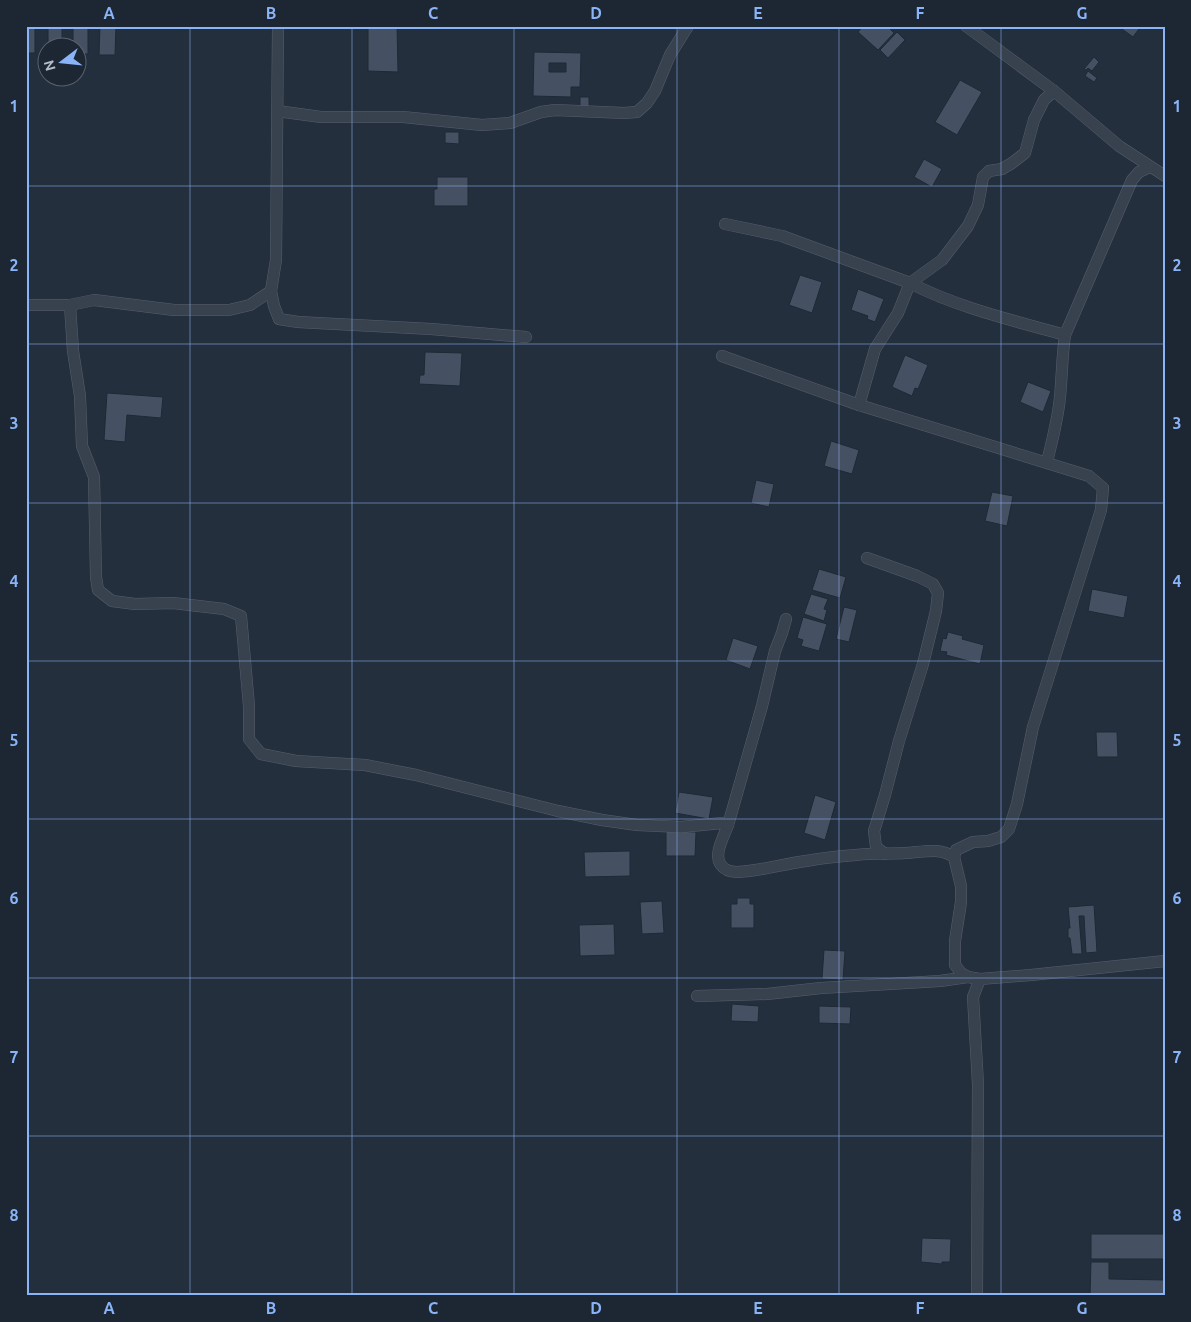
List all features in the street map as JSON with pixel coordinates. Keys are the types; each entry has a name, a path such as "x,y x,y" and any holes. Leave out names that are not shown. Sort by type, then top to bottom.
{"street":[{"path":"278,26 276,260 271,291 279,319 298,322 431,329 526,337"},
{"path":"277,111 322,117 403,117 482,125 510,123 541,112 555,110 624,114 637,112 647,103 670,55 688,26"},
{"path":"966,26 1054,91 1119,146 1165,176"},
{"path":"859,405 875,348 898,313 910,283 942,260 968,226 978,205 983,177 989,171 1002,169 1024,153 1034,120 1044,100 1054,91"},
{"path":"1047,462 1055,431 1060,398 1065,335 1132,180 1140,172 1150,167"},
{"path":"725,224 782,236 910,283 926,291 1065,335"},
{"path":"26,305 70,305 94,300 174,310 229,310 250,305 271,291"},
{"path":"70,305 73,351 80,396 82,446 94,477 96,577 98,590 112,600 136,604 173,603 224,609 241,616 249,706 249,739 261,754 296,761 365,765 416,775 558,811 602,820 637,825 681,827 722,823 728,825"},
{"path":"722,356 859,405 1089,476 1103,488 1101,510 1033,727 1017,804 1009,829 1001,837 988,841 973,842 956,850 954,857 961,886 961,902 954,941 955,965 961,973 968,977"},
{"path":"867,558 917,576 933,584 938,594 936,611 923,664 874,831 876,847 885,854"},
{"path":"786,619 775,651 762,706 728,825 720,845 718,859 721,866 728,871 738,872 856,855 932,850 946,852 954,857"},
{"path":"697,996 767,994 821,988 940,981 968,977 980,979 1165,961"},
{"path":"977,1296 978,1084 973,996 980,979"}],"building":[{"path":"26,26 35,26 35,53 26,53"},
{"path":"48,26 62,26 62,38 48,38"},
{"path":"73,26 88,26 88,38 73,38"},
{"path":"100,26 116,26 115,55 99,55"},
{"path":"368,26 397,26 398,72 368,71"},
{"path":"863,26 887,26 894,33 878,50 858,32"},
{"path":"1118,26 1141,26 1133,37"},
{"path":"897,32 905,40 888,58 880,50"},
{"path":"534,52 581,53 580,87 571,87 571,97 533,96","holes":["549,63 566,63 566,72 549,72"]},
{"path":"1094,57 1099,62 1092,71 1088,68 1084,69"},
{"path":"1088,71 1097,78 1094,82 1085,76"},
{"path":"960,80 982,92 957,135 935,122"},
{"path":"580,97 589,97 589,107 580,107"},
{"path":"445,132 459,132 459,144 445,143"},
{"path":"924,159 942,169 932,187 914,177"},
{"path":"437,177 468,177 468,206 434,206 434,189 437,189"},
{"path":"800,275 822,282 812,313 789,305"},
{"path":"858,289 884,299 875,322 867,319 868,316 851,310"},
{"path":"425,352 462,353 460,386 419,384 420,375 424,375"},
{"path":"905,355 928,365 918,389 915,388 912,396 892,387"},
{"path":"1028,382 1051,391 1043,412 1020,402"},
{"path":"107,393 163,397 161,418 127,415 125,442 104,440"},
{"path":"831,441 859,450 852,474 824,466"},
{"path":"756,480 774,484 769,507 751,503"},
{"path":"992,492 1013,496 1007,526 985,521"},
{"path":"819,569 846,577 840,598 812,590"},
{"path":"1092,589 1128,596 1124,618 1088,611"},
{"path":"811,594 828,599 824,609 827,610 824,621 804,614"},
{"path":"844,607 857,610 849,642 836,639"},
{"path":"803,617 827,624 819,651 801,646 803,640 797,638"},
{"path":"948,632 963,636 962,639 984,645 980,664 946,655 947,652 940,651 943,638 946,639"},
{"path":"733,638 758,646 750,669 726,660"},
{"path":"1096,732 1117,732 1118,757 1097,757"},
{"path":"679,792 713,797 709,819 675,813"},
{"path":"815,795 836,802 825,840 804,833"},
{"path":"666,831 696,832 695,856 666,856"},
{"path":"630,851 630,876 585,877 584,852"},
{"path":"737,898 750,898 750,904 754,904 754,928 731,928 731,904 737,904"},
{"path":"662,901 664,933 642,934 640,902"},
{"path":"1094,905 1097,952 1086,953 1084,916 1079,916 1082,954 1072,954 1070,938 1068,938 1068,928 1070,928 1068,907"},
{"path":"614,924 615,955 580,956 579,925"},
{"path":"824,950 845,951 843,980 822,979"},
{"path":"732,1004 759,1006 758,1022 731,1021"},
{"path":"819,1006 851,1007 850,1024 819,1023"},
{"path":"1091,1234 1165,1234 1165,1259 1091,1259"},
{"path":"922,1238 951,1239 950,1262 942,1262 942,1264 921,1262"},
{"path":"1091,1262 1109,1262 1109,1279 1165,1280 1165,1296 1090,1296"}]}
